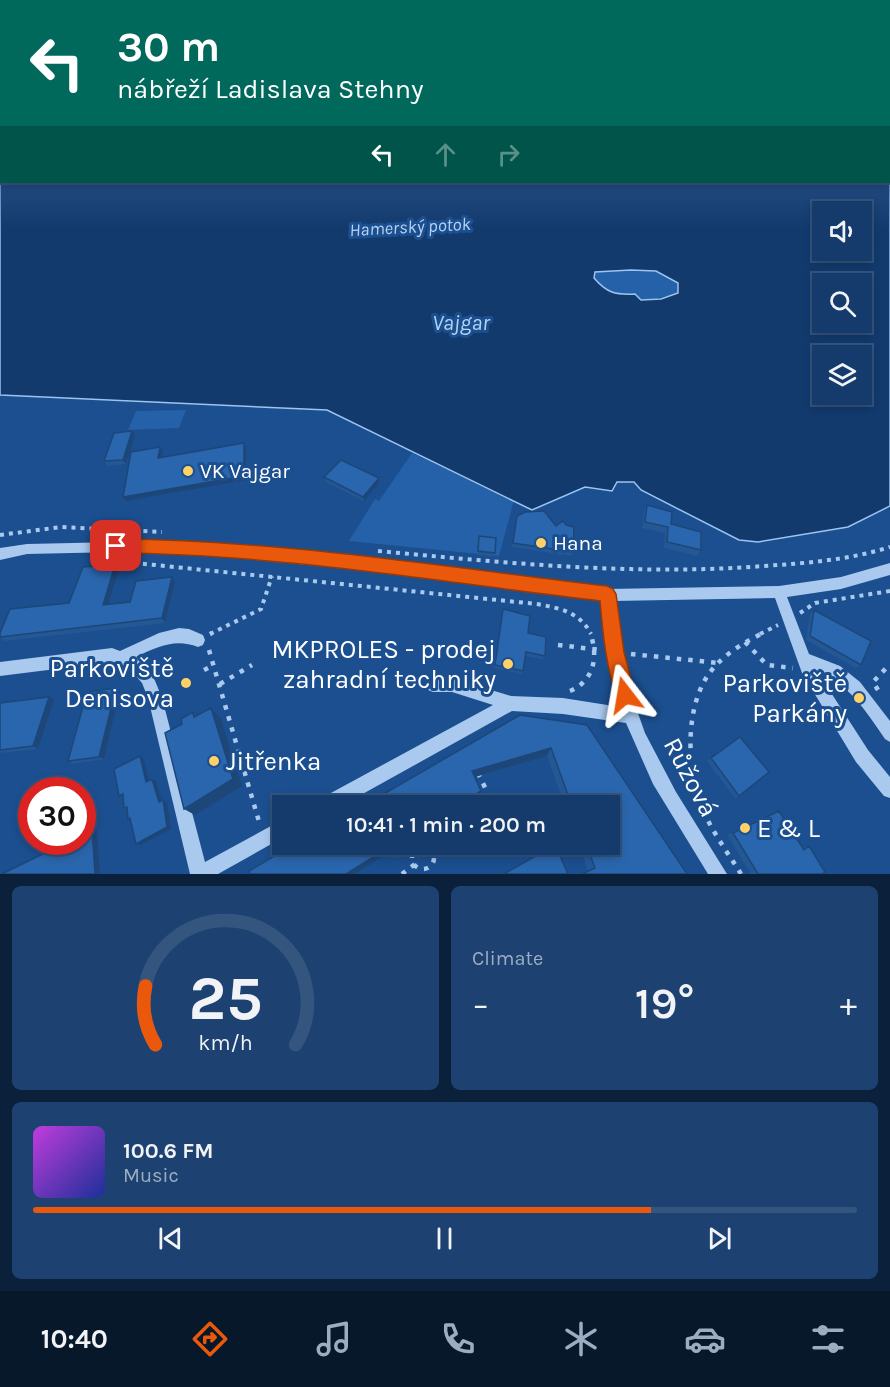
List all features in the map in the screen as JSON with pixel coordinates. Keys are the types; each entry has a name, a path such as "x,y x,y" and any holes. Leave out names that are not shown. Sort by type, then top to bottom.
{"street":[{"path":"0,554 27,549 163,546 339,562 607,594 778,592 841,583 890,569"},
{"path":"778,592 805,664 862,756 890,790"},
{"name":"Růžová","path":"607,594 615,652 631,716 664,790 718,874"},
{"path":"128,661 176,634 189,634 198,640"},
{"path":"0,669 112,655 128,661 147,678 155,698 200,874 272,834"},
{"path":"805,664 831,667 855,685 890,734"},
{"path":"433,685 452,685 511,703 563,706 631,716"},
{"path":"344,795 511,703"}],"path":[{"path":"530,564 636,572 716,571 814,562 890,547"},
{"path":"110,561 272,576 560,609 574,615 586,625 594,639 594,661 588,678 577,688 564,692"},
{"path":"198,640 261,609 272,576"},
{"path":"741,874 713,830 700,801 694,774 694,724 703,683 719,663 745,642 815,603 890,591"},
{"path":"745,642 767,665 776,668 805,664"},
{"path":"558,645 594,649"},
{"path":"615,652 719,663"},
{"path":"884,700 873,682 890,664"},
{"path":"204,670 214,665 261,828"},
{"path":"220,684 252,665"},
{"path":"475,766 489,795"},
{"path":"414,855 415,864 424,871 430,867 434,859 433,855"},
{"path":"402,874 415,864"}],"shaded area":[{"path":"656,271 678,283 678,293 655,298 633,299 611,292 594,278 595,272"},
{"path":"186,410 179,428 128,430 136,411"},
{"path":"412,453 514,500 499,556 349,541 375,499 379,501"}],"water":[{"name":"Vajgar","path":"0,183 890,183 890,506 848,527 758,542 739,540 641,490 634,482 617,482 612,491 585,487 532,510 327,410 0,395","holes":["656,271 678,283 678,293 661,299 641,300 635,294 622,294 607,290 594,278 595,272"]}],"building":[{"path":"132,431 123,460 104,461 114,433"},
{"name":"VK Vajgar","path":"244,443 244,476 123,497 131,452 160,447 158,458"},
{"path":"341,460 379,478 363,497 324,477"},
{"path":"647,505 672,512 671,524 701,532 701,550 667,542 668,527 645,522"},
{"path":"544,511 556,526 563,521 566,525 574,527 573,552 513,543 517,516 525,512"},
{"path":"479,536 496,538 495,553 478,551"},
{"path":"115,565 103,605 130,602 136,581 172,577 162,618 0,637 10,609 69,603 83,567"},
{"path":"503,609 530,616 528,633 546,637 545,656 526,652 523,671 495,665"},
{"path":"814,610 871,641 861,665 810,636"},
{"path":"116,688 99,757 68,761 87,692"},
{"path":"49,697 33,746 0,750 0,703"},
{"path":"211,708 233,779 184,809 165,733 182,724 181,719 193,712 194,717"},
{"path":"520,715 587,725 687,874 582,874 595,868 590,855 620,855 620,795 568,795 551,748 472,771 481,791 475,795 382,795"},
{"path":"740,737 769,772 739,796 711,758"},
{"path":"140,756 146,782 152,779 159,802 163,800 167,827 136,844 130,818 128,820 127,807 124,808 123,794 119,796 114,769"},
{"path":"779,811 804,850 809,846 825,872 822,874 758,874 733,833"},
{"path":"41,855 94,855 95,874 2,874"},
{"path":"276,855 377,855 346,874 250,874 249,871"},
{"path":"537,855 559,855 568,874 504,874"}],"place":[{"name":"VK Vajgar","path":"188,471"},
{"name":"Hana","path":"541,543"},
{"name":"MKPROLES - prodej zahradní techniky","path":"508,664"},
{"name":"Parkoviště Denisova","path":"186,683"},
{"name":"Parkoviště Parkány","path":"859,698"},
{"name":"Jitřenka","path":"214,761"},
{"name":"E & L","path":"745,828"}],"route":[{"path":"116,546 163,546 339,562 607,594 615,652 625,695"}],"water label":[{"name":"Hamerský potok","path":"410,227"}]}
